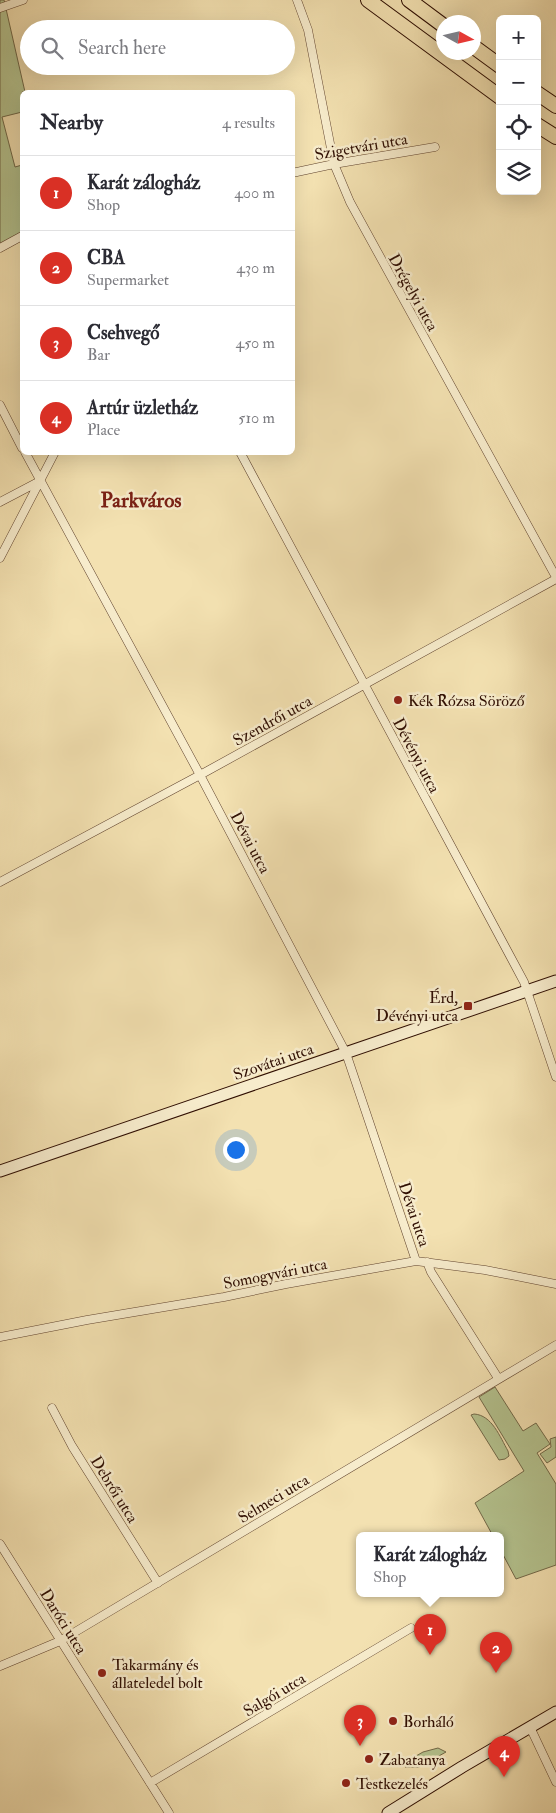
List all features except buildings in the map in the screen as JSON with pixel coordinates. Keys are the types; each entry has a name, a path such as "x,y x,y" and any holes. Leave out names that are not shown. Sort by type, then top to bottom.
{"highway":[{"path":"368,0 496,94"},
{"path":"409,0 436,20"},
{"path":"481,52 496,63"},
{"path":"541,96 556,106"},
{"path":"541,128 556,137"}],"street":[{"path":"0,8 23,0"},
{"name":"Drégelyi utca","path":"297,0 308,30 334,164 350,202 556,578"},
{"name":"Szigetvári utca","path":"295,172 435,147"},
{"path":"0,248 20,237"},
{"path":"0,405 20,444"},
{"name":"Dévai utca","path":"27,455 200,775 346,1053 416,1261"},
{"path":"0,558 53,455"},
{"name":"Dévényi utca","path":"242,455 367,683 520,974 528,991 556,1077"},
{"path":"0,502 40,481"},
{"name":"Szendrői utca","path":"0,882 200,775 556,578"},
{"name":"Szovátai utca","path":"0,1171 556,981"},
{"name":"Somogyvári utca","path":"0,1337 416,1261 485,1270 556,1284"},
{"name":"Dévai utca","path":"427,1262 431,1272 498,1378"},
{"name":"Selmeci utca","path":"0,1666 60,1641 556,1345"},
{"name":"Debrői utca","path":"52,1408 72,1446 158,1584"},
{"name":"Daróci utca","path":"0,1544 169,1813"},
{"name":"Salgói utca","path":"150,1783 411,1628"},
{"path":"388,1813 556,1712"},
{"path":"530,1727 556,1782"}],"green space":[{"path":"0,0 4,0 25,90 20,90 20,112 2,117 15,167 20,166 20,236 0,246"},
{"path":"495,1387 523,1431 536,1423 550,1444 537,1453 556,1484 556,1565 516,1579 504,1556 504,1532 491,1532 475,1503 524,1471 479,1397"},
{"path":"471,1415 480,1415 491,1422 502,1439 509,1456 499,1460"},
{"path":"556,1437 556,1457 547,1463 540,1454 551,1447 550,1439"},
{"path":"438,1748 446,1752 419,1767 405,1767 411,1763 409,1760 423,1752"}],"place":[{"name":"Kék Rózsa Söröző","path":"398,700"},
{"name":"Érd, Dévényi utca","path":"468,1006"},
{"name":"Karát zálogház","path":"430,1655"},
{"name":"Takarmány és állateledel bolt","path":"102,1673"},
{"name":"CBA","path":"496,1673"},
{"name":"Borháló","path":"393,1721"},
{"name":"Csehvegő","path":"360,1746"},
{"name":"Zabatanya","path":"369,1759"},
{"name":"Artúr üzletház","path":"504,1777"},
{"name":"Testkezelés","path":"346,1783"}],"district":[{"name":"Parkváros","path":"141,500"}]}
